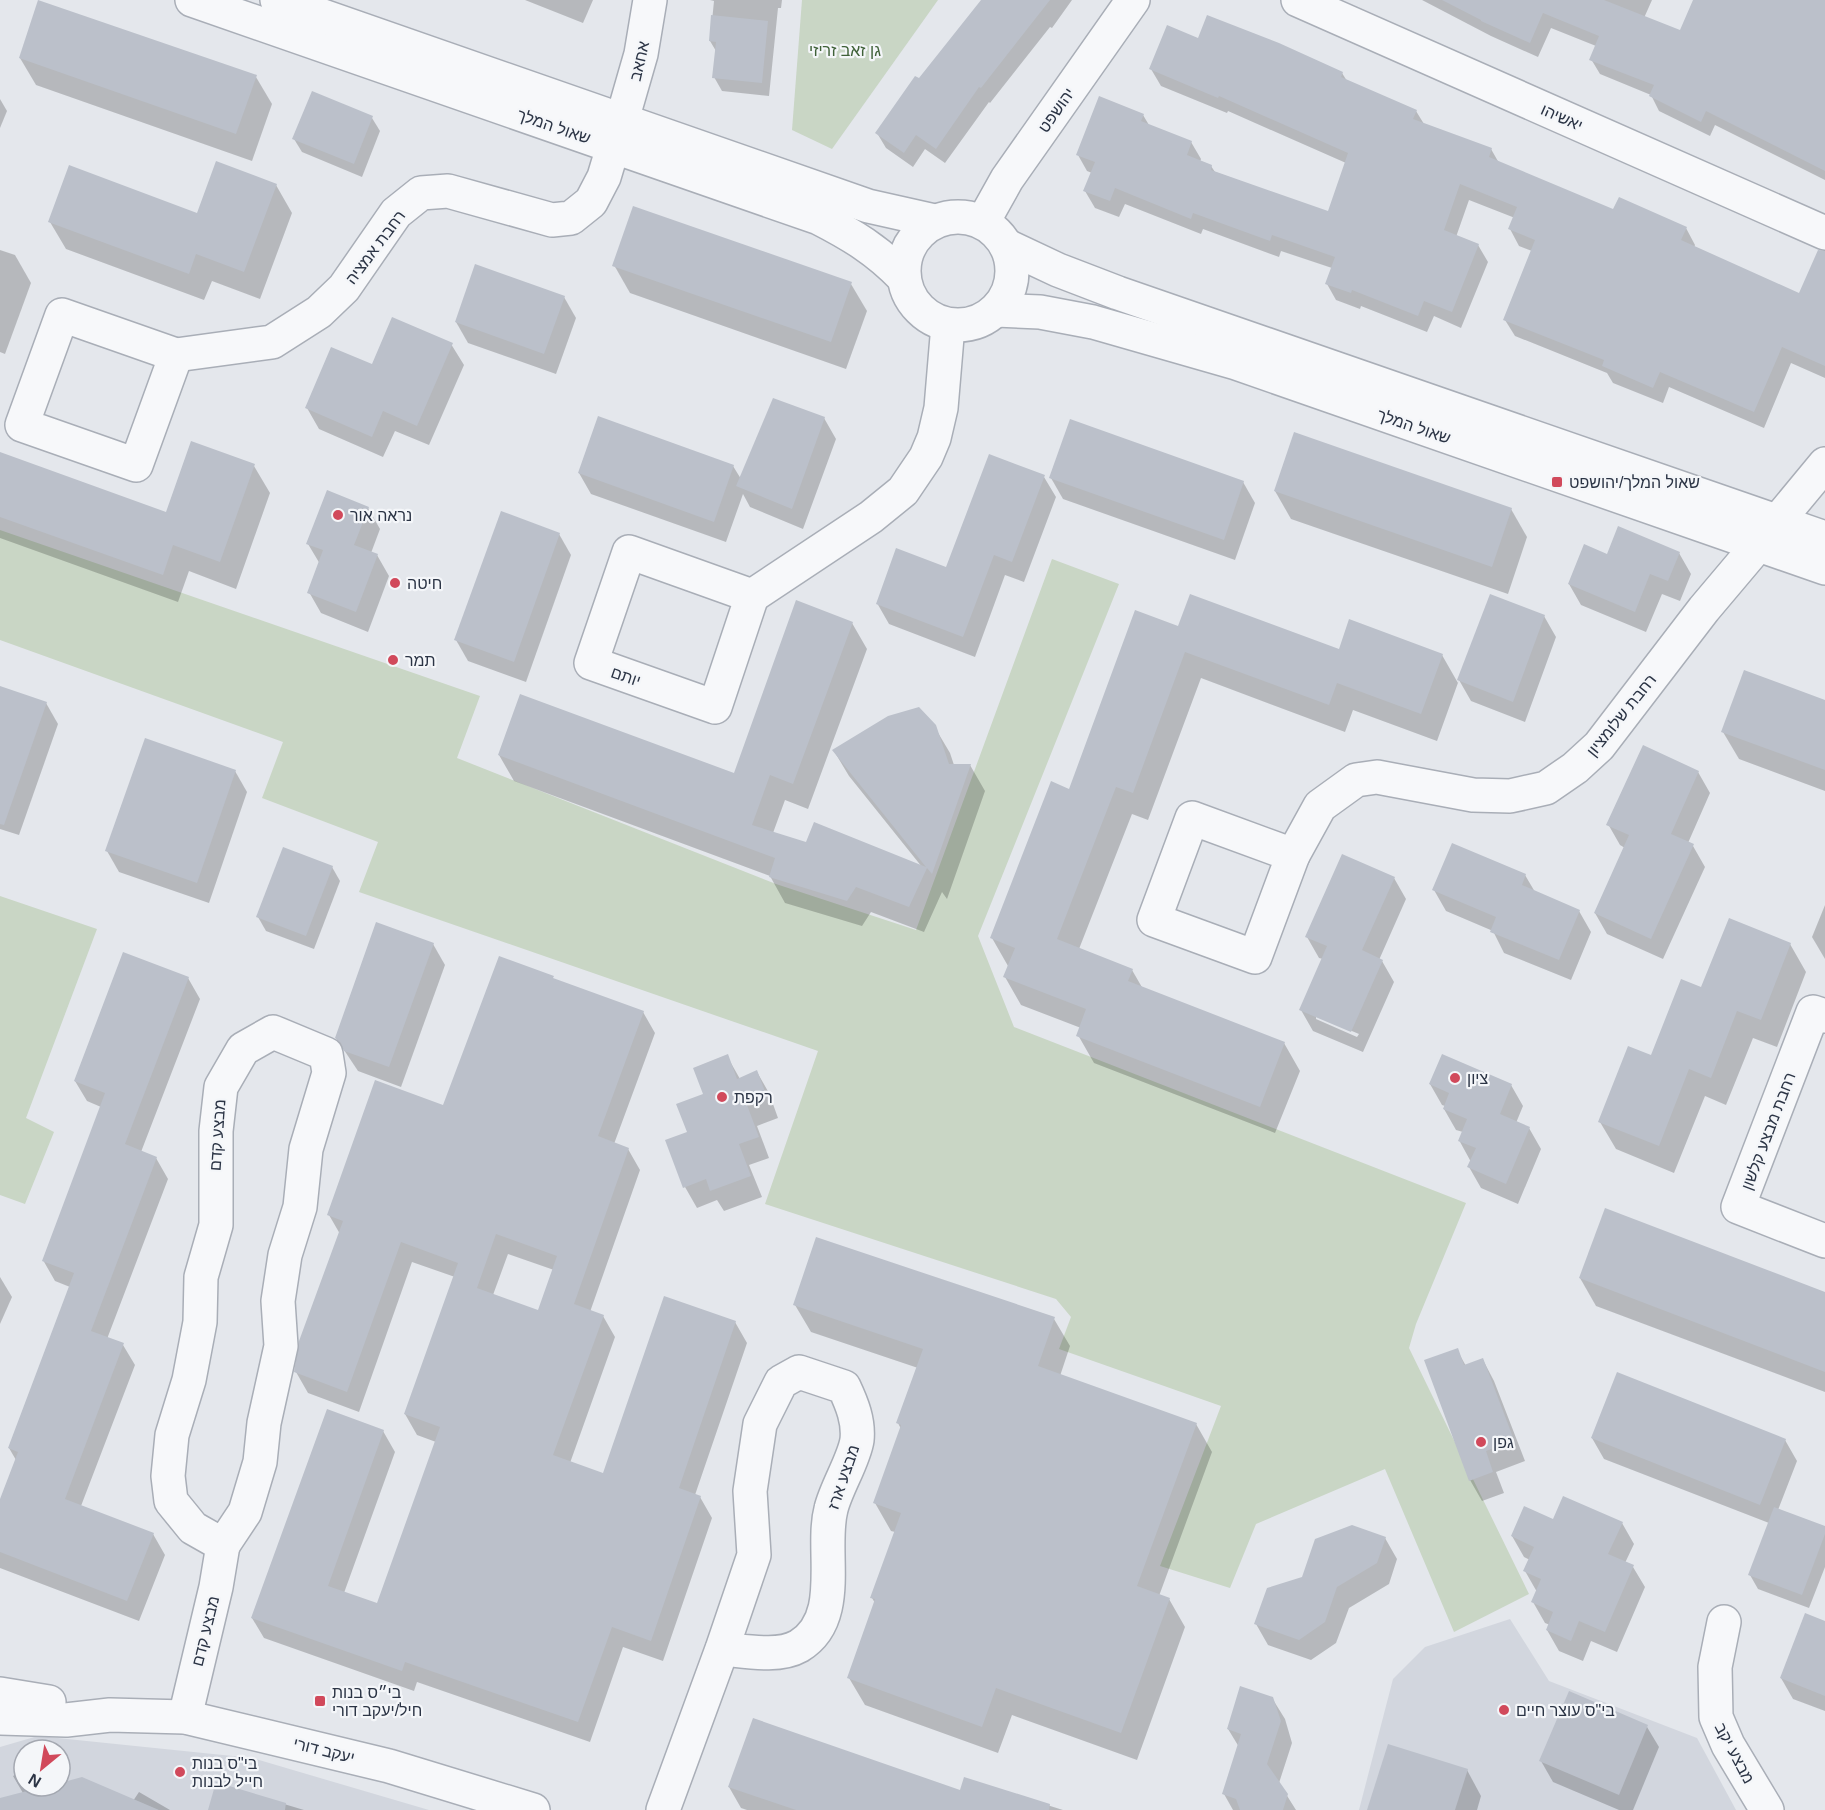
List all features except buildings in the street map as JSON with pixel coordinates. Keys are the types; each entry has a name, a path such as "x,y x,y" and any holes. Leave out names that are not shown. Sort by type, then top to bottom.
{"street":[{"name":"שאול המלך","path":"192,0 618,133 867,206 935,221"},
{"name":"שאול המלך","path":"277,0 618,133 819,218 856,237 884,257 903,277"},
{"name":"אחאב","path":"618,133 641,54 650,0"},
{"name":"יהושפט","path":"983,222 1007,179 1133,0"},
{"name":"יאשיהו","path":"1298,0 1825,233"},
{"name":"רחבת אמציה","path":"176,355 136,465 22,424 62,315 176,355 272,342 309,318 344,288 396,213 422,193 448,191 552,220 572,218 591,202 604,177 618,133"},
{"path":"951,216 968,217 983,222 997,232 1007,246 1012,263 1012,280 1006,297 996,310 982,320 966,325 948,325 932,319 918,308 908,294 903,277 904,259 910,243 920,230 935,221 951,216"},
{"name":"שאול המלך","path":"1007,246 1058,270 1118,293 1768,533 1825,568"},
{"name":"שאול המלך","path":"996,310 1040,312 1093,322 1236,363 1768,533 1825,538"},
{"path":"752,596 871,517 903,491 926,457 934,438 941,408 948,325"},
{"name":"רחבת שלומציון","path":"1293,855 1192,818 1154,920 1255,957 1293,855 1320,806 1356,780 1377,777 1473,795 1509,796 1546,788 1575,768 1599,746 1704,609 1825,464"},
{"name":"יותם","path":"629,552 752,596 715,707 591,663 629,552"},
{"name":"רחבת מבצע קלשון","path":"1825,1016 1814,1012 1738,1207 1825,1241"},
{"name":"מבצע קדם","path":"185,1717 216,1587 223,1545 245,1512 260,1462 264,1424 281,1346 278,1301 285,1255 300,1207 306,1149 329,1073 326,1054 273,1032 243,1049 221,1087 216,1131 216,1225 201,1276 200,1322 189,1380 172,1436 168,1476 171,1501 193,1528 223,1545"},
{"name":"מבצע ארז","path":"663,1810 722,1649 753,1555 750,1491 760,1424 781,1382 799,1372 844,1388 855,1409 857,1440 830,1509 828,1595 818,1627 799,1646 771,1653 722,1649"},
{"name":"מבצע יקב","path":"1724,1622 1715,1667 1716,1717 1728,1744 1767,1810"},
{"name":"יעקב דורי","path":"0,1694 110,1715"},
{"name":"יעקב דורי","path":"0,1720 66,1720 110,1715 185,1717 389,1766 533,1810"}],"shaded area":[{"name":"בי\"ס עוצר חיים","path":"1510,1619 1549,1681 1697,1738 1736,1810 1359,1810 1393,1679 1425,1647"},
{"name":"בי\"ס בנות חייל לבנות","path":"38,1736 57,1738 31,1738"},
{"name":"בי\"ס בנות חייל לבנות","path":"72,1739 252,1758 429,1810 0,1810 0,1747 12,1744 12,1798 72,1798"}],"green space":[{"name":"גן זאב זריזי","path":"802,0 938,0 832,149 792,130"},
{"path":"0,530 480,696 457,758 776,884 916,930 1052,559 1119,584 978,936 1014,1027 1466,1203 1416,1324 1409,1348 1529,1594 1454,1632 1385,1469 1256,1524 1230,1588 1160,1566 1221,1406 1059,1349 1071,1317 1056,1299 765,1204 818,1051 359,892 378,842 262,798 283,742 0,640"},
{"path":"0,896 97,929 26,1118 54,1132 25,1204 0,1195"}],"place":[{"name":"שאול המלך/יהושפט","path":"1557,482"},
{"name":"נראה אור","path":"338,515"},
{"name":"חיטה","path":"395,583"},
{"name":"תמר","path":"393,660"},
{"name":"ציון","path":"1455,1078"},
{"name":"רקפת","path":"722,1097"},
{"name":"גפן","path":"1481,1442"},
{"name":"בי״ס בנות חיל/יעקב דורי","path":"320,1701"},
{"name":"בי\"ס עוצר חיים","path":"1504,1710"},
{"name":"בי\"ס בנות חייל לבנות","path":"180,1772"}]}
